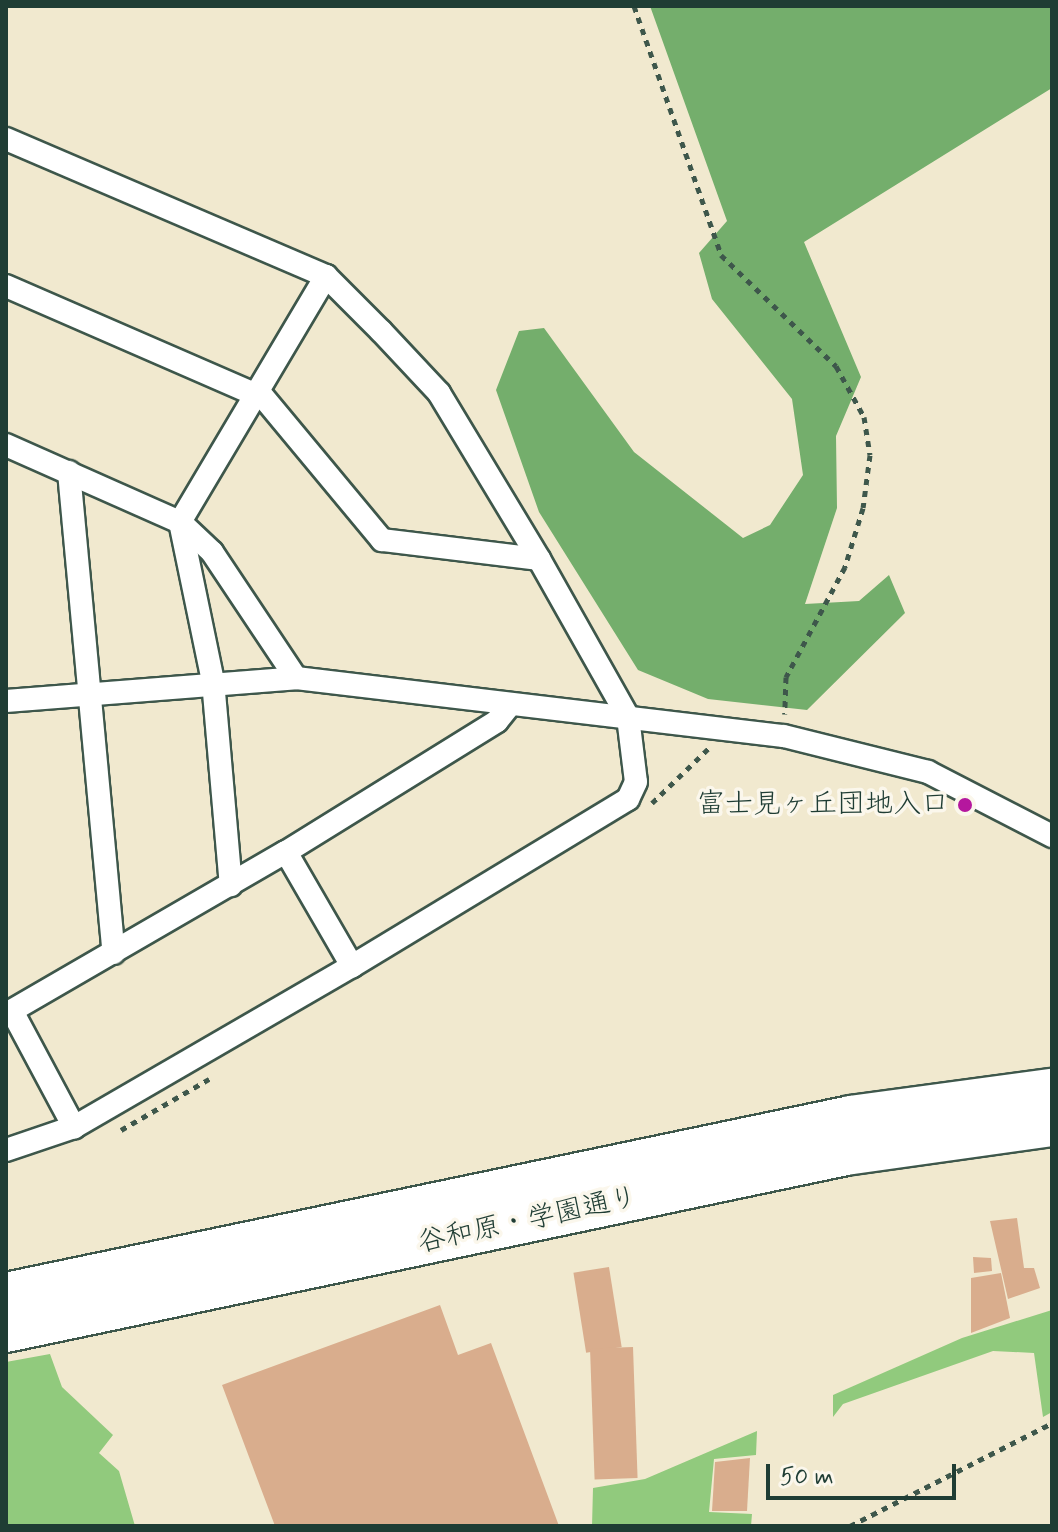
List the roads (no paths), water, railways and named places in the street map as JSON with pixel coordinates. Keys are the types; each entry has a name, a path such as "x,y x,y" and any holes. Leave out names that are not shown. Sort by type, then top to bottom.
{"highway":[{"name":"谷和原・学園通り","path":"6,1293 851,1116 1052,1089"},
{"name":"谷和原・学園通り","path":"6,1332 846,1155 1052,1126"}],"street":[{"path":"6,139 326,276 439,393 539,559 628,717 636,782 628,799 352,966 74,1127 6,1150"},
{"path":"231,885 213,681 180,522 326,276"},
{"path":"6,286 254,393 382,540 539,559"},
{"path":"6,445 180,522 212,552 296,678"},
{"path":"69,472 114,953"},
{"path":"6,701 213,681 296,678 784,736 928,772 1052,836"},
{"path":"74,1127 9,1012 286,852 497,721 510,705"},
{"path":"286,852 352,966"}],"place":[{"name":"富士見ヶ丘団地入口","path":"965,805"}]}
